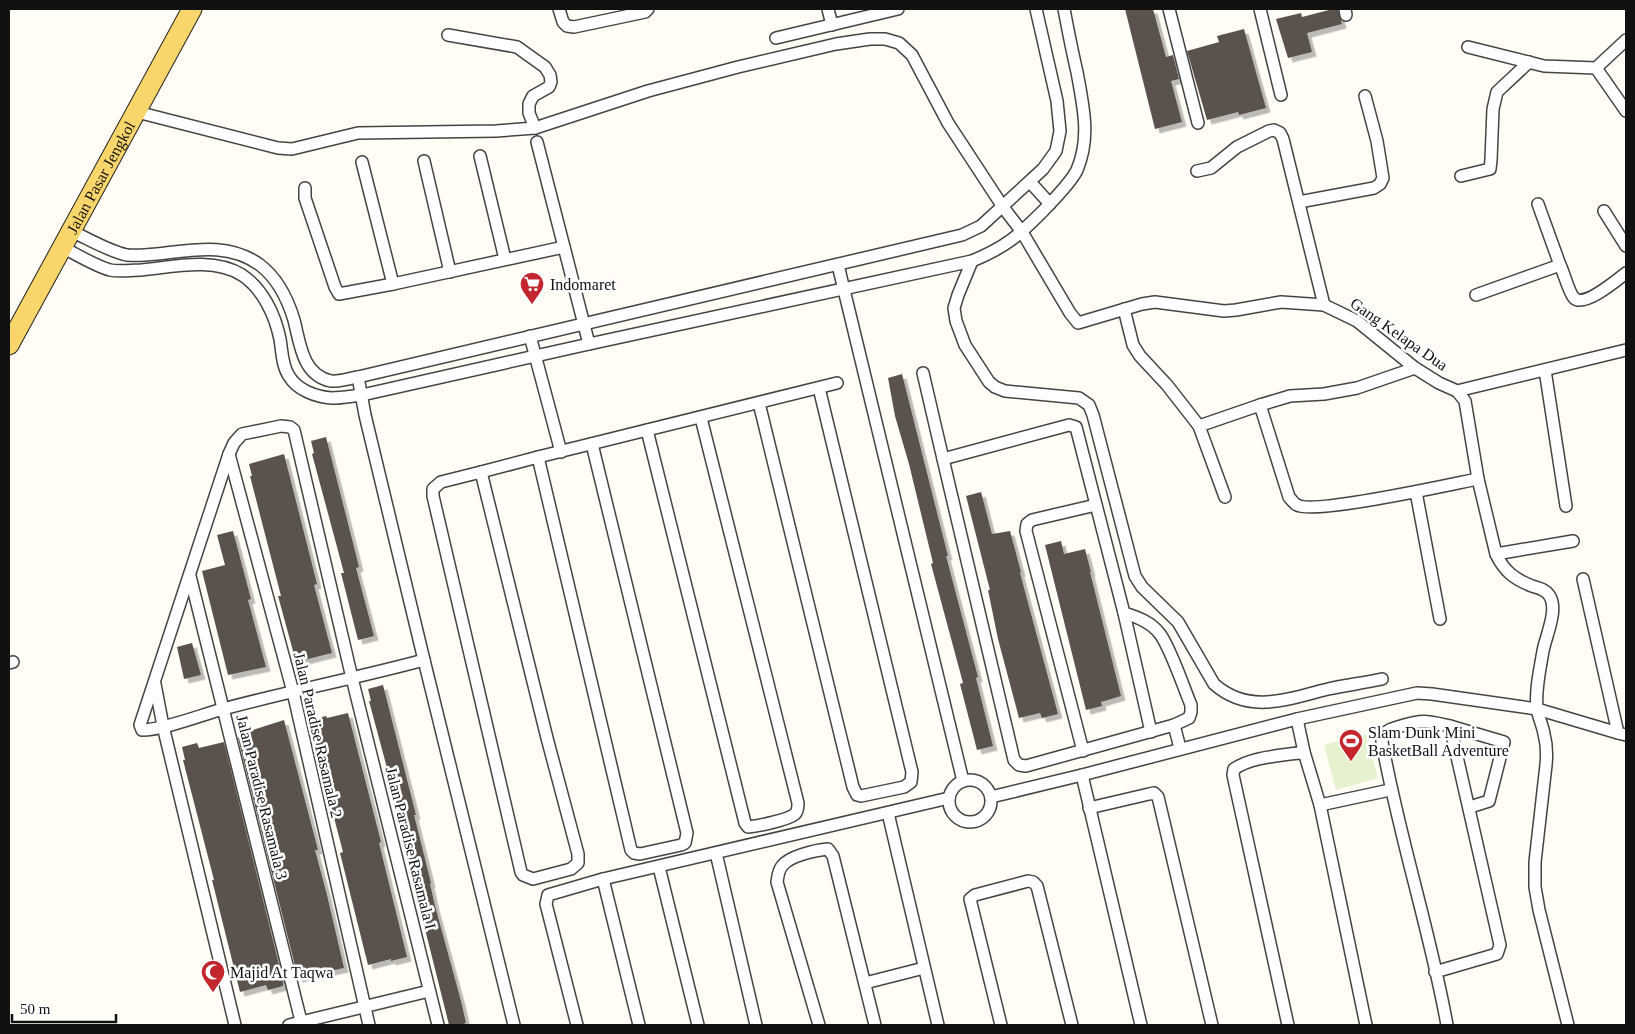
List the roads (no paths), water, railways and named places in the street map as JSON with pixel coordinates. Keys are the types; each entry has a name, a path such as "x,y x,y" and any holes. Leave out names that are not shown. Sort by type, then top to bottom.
{"main road":[{"name":"Jalan Pasar Jengkol","path":"10,339 137,112 192,9"}],"street":[{"path":"559,9 563,22 567,26 574,28 645,12 648,9"},
{"path":"828,9 832,25"},
{"path":"776,38 898,9"},
{"path":"71,230 114,251 127,255 141,256 210,248 224,249 241,255 268,272 279,286 291,312 306,364 316,374 332,381 358,377 962,235 981,226 1043,169 1056,151 1060,131 1057,101 1036,9"},
{"path":"62,247 110,270 123,271 196,265 227,269 242,276 260,292 268,304 274,318 285,367 289,376 295,384 318,396 332,398 362,395 972,261 994,252 1014,239 1050,204 1076,172 1086,134 1085,113 1064,9"},
{"path":"1169,9 1198,123"},
{"path":"1260,9 1282,95"},
{"path":"448,35 517,47 546,67 550,75 551,82 549,87 533,96 529,104 529,113 535,128"},
{"path":"137,112 218,134 285,149 358,133 535,128 648,91 738,67 836,44 870,39 885,39 899,43 912,55 948,123 1003,207 1022,232"},
{"path":"1468,47 1544,66 1596,68 1626,40"},
{"path":"1461,176 1490,169 1493,109 1496,92 1529,62"},
{"path":"1596,68 1626,111"},
{"path":"1298,202 1374,188 1384,178 1378,141 1365,96"},
{"path":"1197,172 1211,168 1237,147 1269,131 1274,130 1280,133 1324,305"},
{"path":"537,142 589,344"},
{"path":"480,156 505,259"},
{"path":"424,161 450,272"},
{"path":"362,162 393,284"},
{"path":"1030,182 1050,204"},
{"path":"304,188 305,198 336,291 342,294 564,247"},
{"path":"1538,204 1573,298 1579,301 1586,300 1626,273"},
{"path":"1604,211 1626,246"},
{"name":"Gang Kelapa Dua","path":"1022,232 1070,313 1076,321 1081,322 1155,302 1224,311 1281,302 1324,305 1356,322 1414,368 1438,383 1457,391 1626,350"},
{"path":"972,261 954,308 959,333 965,345 988,382 995,387 1005,391 1080,398 1089,405 1135,576 1142,587 1178,622 1214,684 1222,691 1235,697 1266,703 1382,679"},
{"path":"838,265 963,781"},
{"path":"1476,295 1560,265"},
{"path":"1124,309 1133,345 1140,356 1167,385 1199,426 1225,497"},
{"path":"530,336 560,452"},
{"path":"1199,426 1290,396 1324,394 1357,388 1414,368"},
{"path":"1545,370 1566,506"},
{"path":"923,373 1014,760 1019,765 1026,766 1083,751 1174,725 1189,718 1191,705 1160,634 1149,624 1124,612"},
{"path":"358,377 365,415 514,1025"},
{"path":"481,472 578,854 578,863 571,869 533,878 523,875 521,872 433,496 433,489 441,482 647,430 701,418 837,383"},
{"path":"759,403 853,787 857,795 861,796 904,787 911,782 912,772 820,388"},
{"path":"1457,391 1465,401 1478,479 1496,554 1508,573 1518,580 1544,590 1549,596 1552,605 1537,692 1537,709 1547,749 1535,862 1535,887 1538,910 1568,1025"},
{"path":"1260,405 1289,497 1297,506 1308,508 1367,501 1478,479"},
{"path":"647,430 744,823 748,827 755,826 795,814 798,809 798,803 701,418"},
{"path":"943,459 1074,425 1077,430 1124,612 1151,732"},
{"name":"Jalan Paradise Rasamala I","path":"229,454 234,443 242,434 281,426 290,427 294,430 352,678 438,1025"},
{"path":"538,457 631,850 634,853 640,854 681,845 685,843 687,833 592,444"},
{"path":"229,454 140,725 144,730 424,660"},
{"name":"Jalan Paradise Rasamala 2","path":"229,454 292,692 369,1025"},
{"path":"1416,492 1440,619"},
{"path":"1083,751 1026,531 1027,524 1032,520 1096,505"},
{"path":"1496,554 1573,541"},
{"name":"Jalan Paradise Rasamala 3","path":"190,576 302,1024"},
{"path":"1583,579 1622,734"},
{"path":"155,682 163,726 235,1025"},
{"path":"991,797 1082,775 1296,718 1417,693 1537,709 1622,734"},
{"path":"1296,718 1320,805 1366,1025"},
{"path":"1447,1025 1390,790 1382,742 1383,734 1388,730 1417,720 1450,726 1504,742 1489,801 1470,807"},
{"path":"1174,725 1180,748"},
{"path":"1435,972 1497,954 1500,945 1450,726"},
{"path":"1288,1025 1233,775 1234,769 1239,765 1304,752"},
{"path":"1082,775 1141,1025"},
{"path":"974,780 980,782 989,791 991,797 990,810 986,816 974,822 961,820 952,811 949,798 954,788 963,781 974,780"},
{"path":"1320,805 1390,790"},
{"path":"1089,808 1154,793 1158,797 1212,1025"},
{"path":"577,1025 546,899 548,895 603,879 949,798"},
{"path":"888,813 938,1025"},
{"path":"819,1025 777,882 778,872 783,864 800,855 823,849 831,851 875,1025"},
{"path":"716,853 756,1025"},
{"path":"658,867 698,1025"},
{"path":"603,879 639,1025"},
{"path":"1001,1025 970,899 975,895 1028,881 1034,882 1037,886 1072,1025"},
{"path":"865,983 924,968"},
{"path":"289,1025 302,1024 429,991"}],"place":[{"name":"Indomaret","path":"532,305"},
{"name":"Slam Dunk Mini BasketBall Adventure","path":"1351,762"},
{"name":"Majid At Taqwa","path":"213,993"}]}
